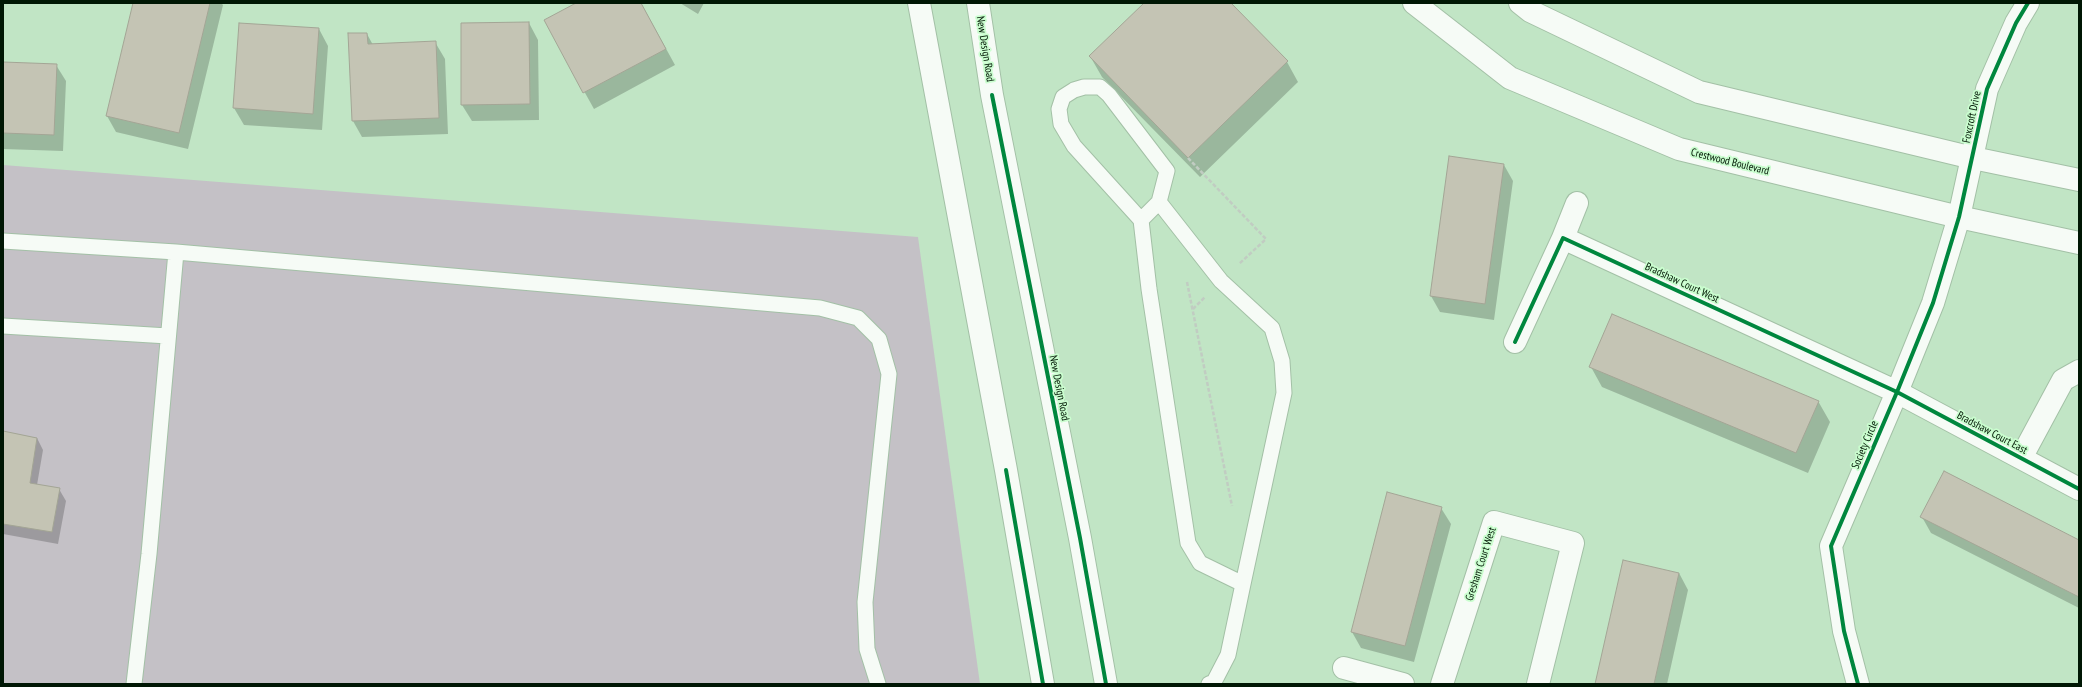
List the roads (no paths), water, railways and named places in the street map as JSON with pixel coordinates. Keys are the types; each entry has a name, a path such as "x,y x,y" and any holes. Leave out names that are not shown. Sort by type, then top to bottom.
{"main road":[{"path":"919,3 1006,470 1043,684"},
{"name":"New Design Road","path":"978,3 992,95 1080,538 1106,684"},
{"name":"Crestwood Boulevard","path":"1414,3 1510,78 1679,149 1959,217 2079,243"},
{"path":"1520,3 1530,11 1699,92 1973,158 2079,180"},
{"name":"Foxcroft Drive","path":"1959,217 1987,89 2028,3"},
{"path":"1515,342 1563,238 1577,203"},
{"name":"Society Circle","path":"1858,684 1844,631 1831,546 1897,392 1933,303 1959,217"},
{"name":"Bradshaw Court West","path":"1563,238 1897,392"},
{"name":"Bradshaw Court East","path":"2021,458 2063,380 2079,371"},
{"name":"Bradshaw Court East","path":"1897,392 2079,489"},
{"name":"Gresham Court West","path":"1442,684 1494,522 1573,543 1538,684"},
{"path":"1344,668 1403,684"}],"lane":[{"path":"1141,220 1159,202 1168,171 1109,95 1100,87 1084,87 1074,90 1063,97 1059,109 1061,124 1074,146 1141,220 1149,289 1188,543 1200,563 1243,584"},
{"path":"1159,202 1221,281 1272,328 1282,361 1284,394 1228,655 1214,682 1210,684"},
{"path":"3,241 176,252 820,308 858,318 879,339 889,374 865,602 867,649 878,684"},
{"path":"134,684 149,554 176,252"},
{"path":"3,326 168,336"}]}
